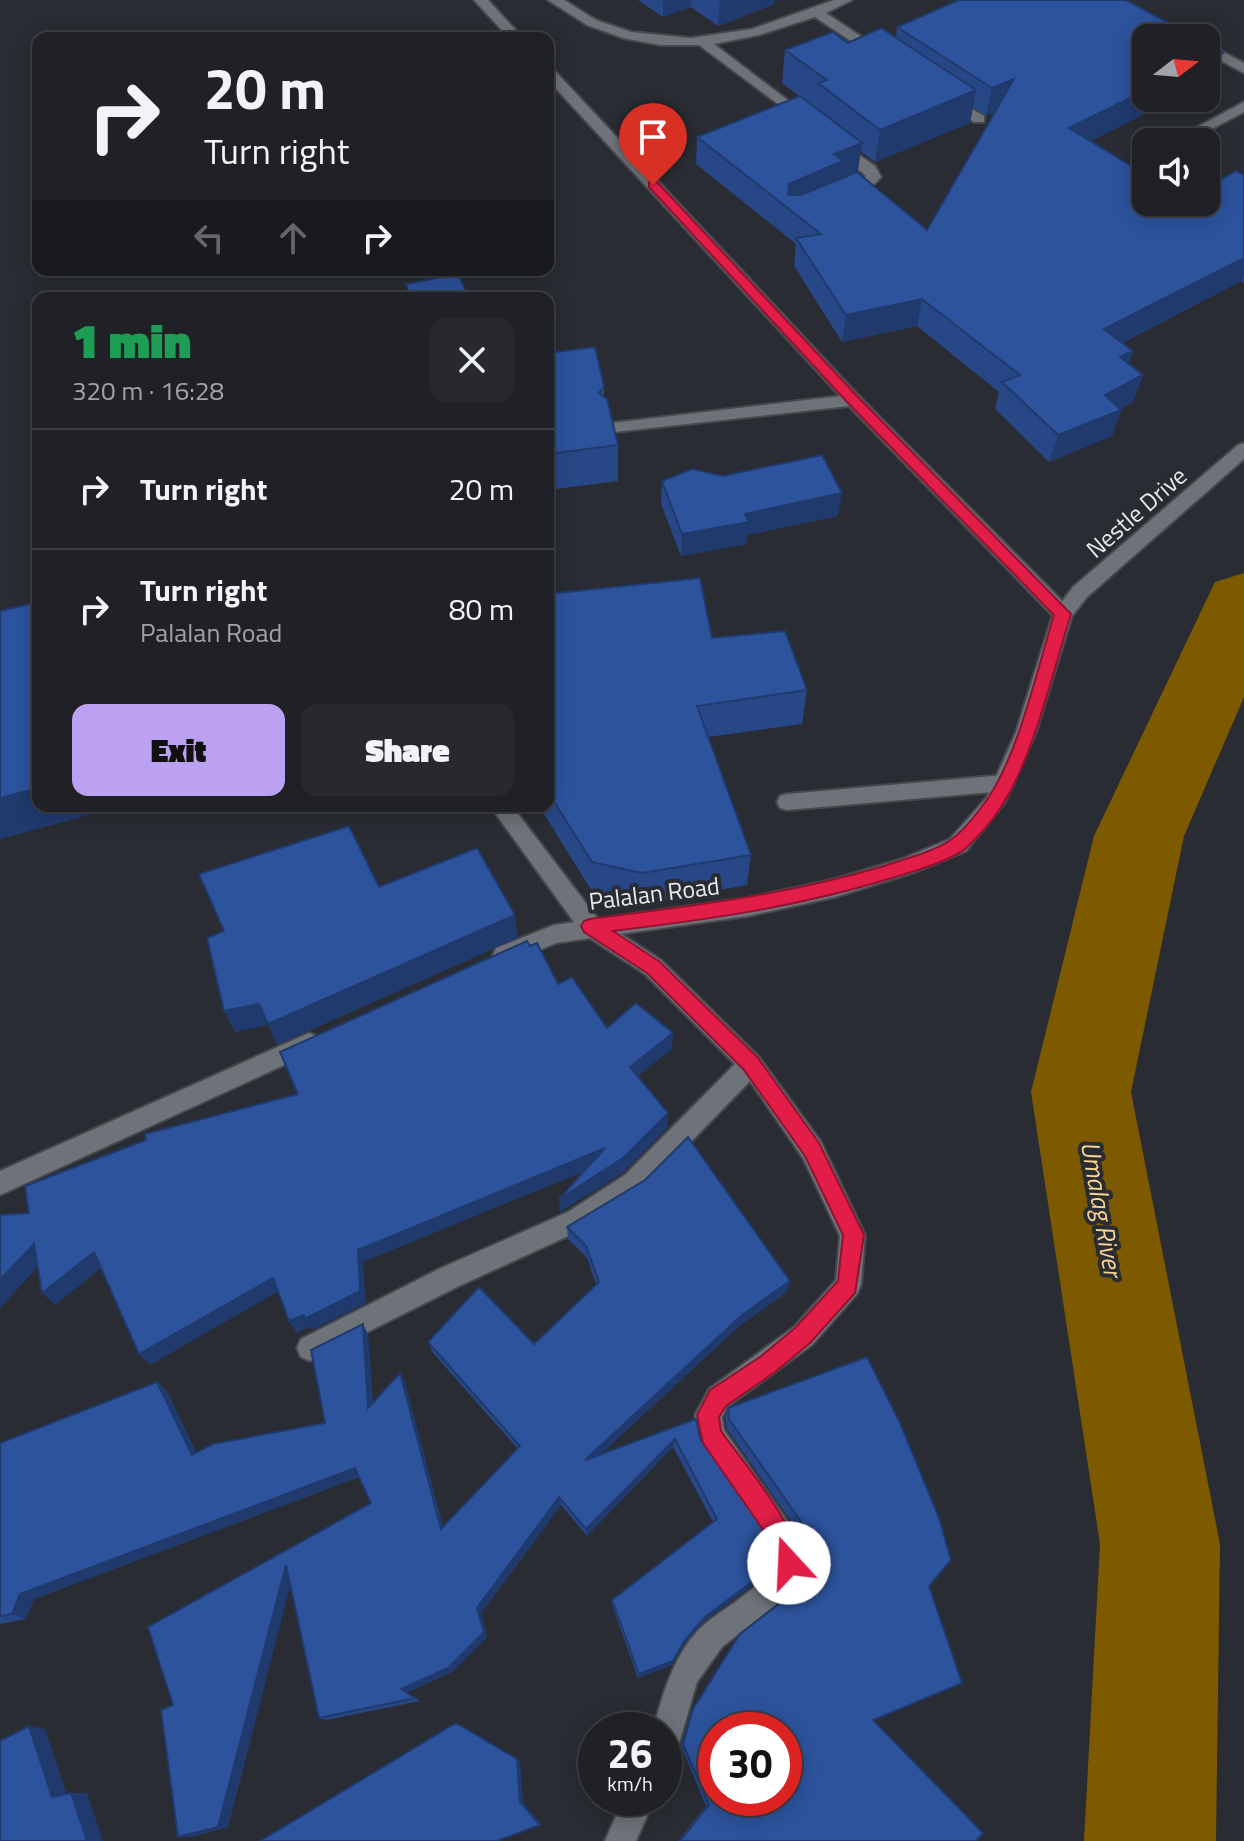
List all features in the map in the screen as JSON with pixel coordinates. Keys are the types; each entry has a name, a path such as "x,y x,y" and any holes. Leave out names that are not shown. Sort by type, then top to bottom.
{"street":[{"path":"481,0 510,32"},
{"path":"555,0 595,25 636,38 704,43 760,31 817,13 845,0"},
{"path":"817,13 892,62"},
{"path":"704,43 870,169 874,177 864,186 835,199"},
{"path":"1220,55 1244,69"},
{"path":"554,78 853,400 1063,614"},
{"path":"929,86 979,119"},
{"path":"1202,128 1244,106"},
{"path":"612,429 853,400"},
{"name":"Nestle Drive","path":"1063,614 1080,592 1244,449"},
{"name":"Palalan Road","path":"485,964 554,934 590,926 748,907 835,888 907,866 958,845 995,802 1004,783 1026,732 1063,614"},
{"path":"787,802 1004,783"},
{"path":"504,812 590,926 653,967 751,1064 812,1150 853,1235 848,1285 803,1336 718,1398 708,1415 711,1435 783,1539 789,1563 778,1585 712,1637 687,1672 673,1712"},
{"path":"0,1183 329,1034"},
{"path":"310,1348 450,1277 577,1220 634,1183 751,1064"},
{"path":"620,1841 632,1816"}],"building":[{"path":"959,0 1126,0 1170,24 1132,24 1132,97 1069,128 1132,166 1132,216 1220,216 1220,180 1236,171 1244,175 1244,258 1104,329 1133,351 1120,357 1143,375 1105,395 1121,410 1058,435 1002,382 1020,375 922,299 846,315 796,238 821,234 697,137 800,96 862,143 834,154 843,161 789,184 788,195 801,195 857,172 927,230 1014,79 992,88 897,27"},
{"path":"881,28 976,90 880,130 818,83 827,80 785,50 833,32 848,43"},
{"path":"459,276 466,292 408,292 406,284"},
{"path":"595,347 604,386 599,393 607,399 618,445 554,453 554,352"},
{"path":"822,455 842,493 745,514 749,522 682,534 662,481 692,469 723,476"},
{"path":"700,578 712,638 785,631 807,690 697,706 751,855 642,873 592,862 554,802 554,593"},
{"path":"32,603 32,790 0,798 0,611"},
{"path":"349,826 379,887 477,848 515,915 268,1024 259,1004 224,1011 207,938 224,931 199,874"},
{"path":"527,941 530,946 537,943 558,984 572,977 607,1028 636,1003 673,1033 630,1067 668,1113 623,1158 559,1199 605,1148 358,1250 360,1291 305,1319 304,1315 289,1321 273,1278 139,1354 94,1252 42,1293 34,1244 0,1280 0,1215 29,1213 25,1186 146,1140 145,1134 298,1094 280,1052"},
{"path":"688,1137 790,1281 742,1315 585,1460 696,1419 700,1438 772,1540 775,1555 770,1564 705,1617 685,1640 673,1661 639,1674 612,1600 717,1519 675,1439 586,1529 559,1497 477,1608 484,1632 448,1668 401,1689 415,1698 319,1718 286,1565 218,1827 178,1837 161,1710 173,1705 148,1627 371,1503 355,1468 20,1594 12,1614 0,1616 0,1443 157,1382 192,1455 213,1444 325,1423 311,1350 363,1324 368,1408 400,1373 441,1529 520,1446 428,1342 479,1287 534,1344 599,1282 586,1246 567,1227 645,1180"},
{"path":"867,1357 900,1423 939,1518 951,1560 929,1586 962,1683 873,1720 983,1833 976,1841 680,1841 700,1816 802,1816 802,1712 698,1712 698,1779 683,1744 693,1709 740,1634 794,1592 810,1558 800,1520 729,1419 728,1408"},
{"path":"456,1723 517,1759 520,1802 540,1825 497,1841 260,1841"},
{"path":"29,1726 52,1797 71,1793 87,1841 0,1841 0,1741"}],"waterway":[{"name":"Umalag River","path":"1150,1841 1160,1544 1081,1092 1139,836 1244,603"}],"route":[{"path":"653,185 853,400 1063,614 1026,732 1004,783 995,802 958,845 907,866 835,888 748,907 590,926 653,967 751,1064 812,1150 853,1235 848,1285 803,1336 718,1398 708,1415 711,1435 783,1539 789,1563"}]}
